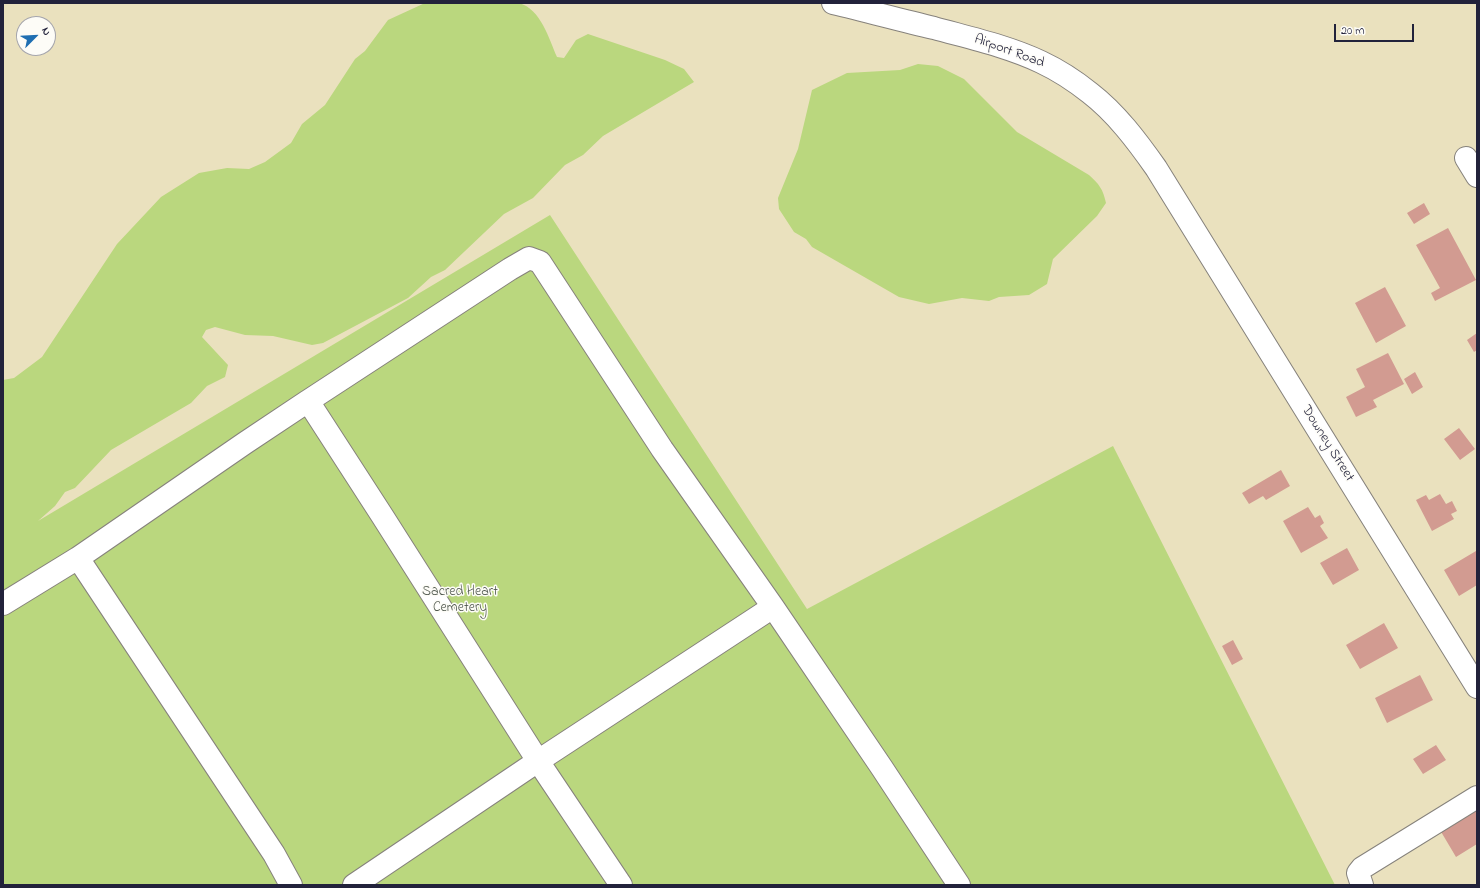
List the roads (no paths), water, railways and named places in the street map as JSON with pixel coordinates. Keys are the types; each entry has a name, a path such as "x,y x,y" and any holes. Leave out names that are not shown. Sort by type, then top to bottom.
{"street":[{"name":"Airport Road","path":"833,3 991,43 1042,62 1091,93 1113,114 1135,139 1177,201"},
{"name":"Downey Street","path":"1177,201 1477,687"},
{"path":"3,604 78,558 308,401 529,258 540,262 662,449 773,607 959,885"},
{"path":"308,401 538,761 621,885"},
{"path":"78,558 274,854 291,885"},
{"path":"354,885 538,761 773,607"},
{"path":"1362,885 1358,873 1362,868 1477,797"}],"park label":[{"name":"Sacred Heart Cemetery","path":"460,602"}]}
